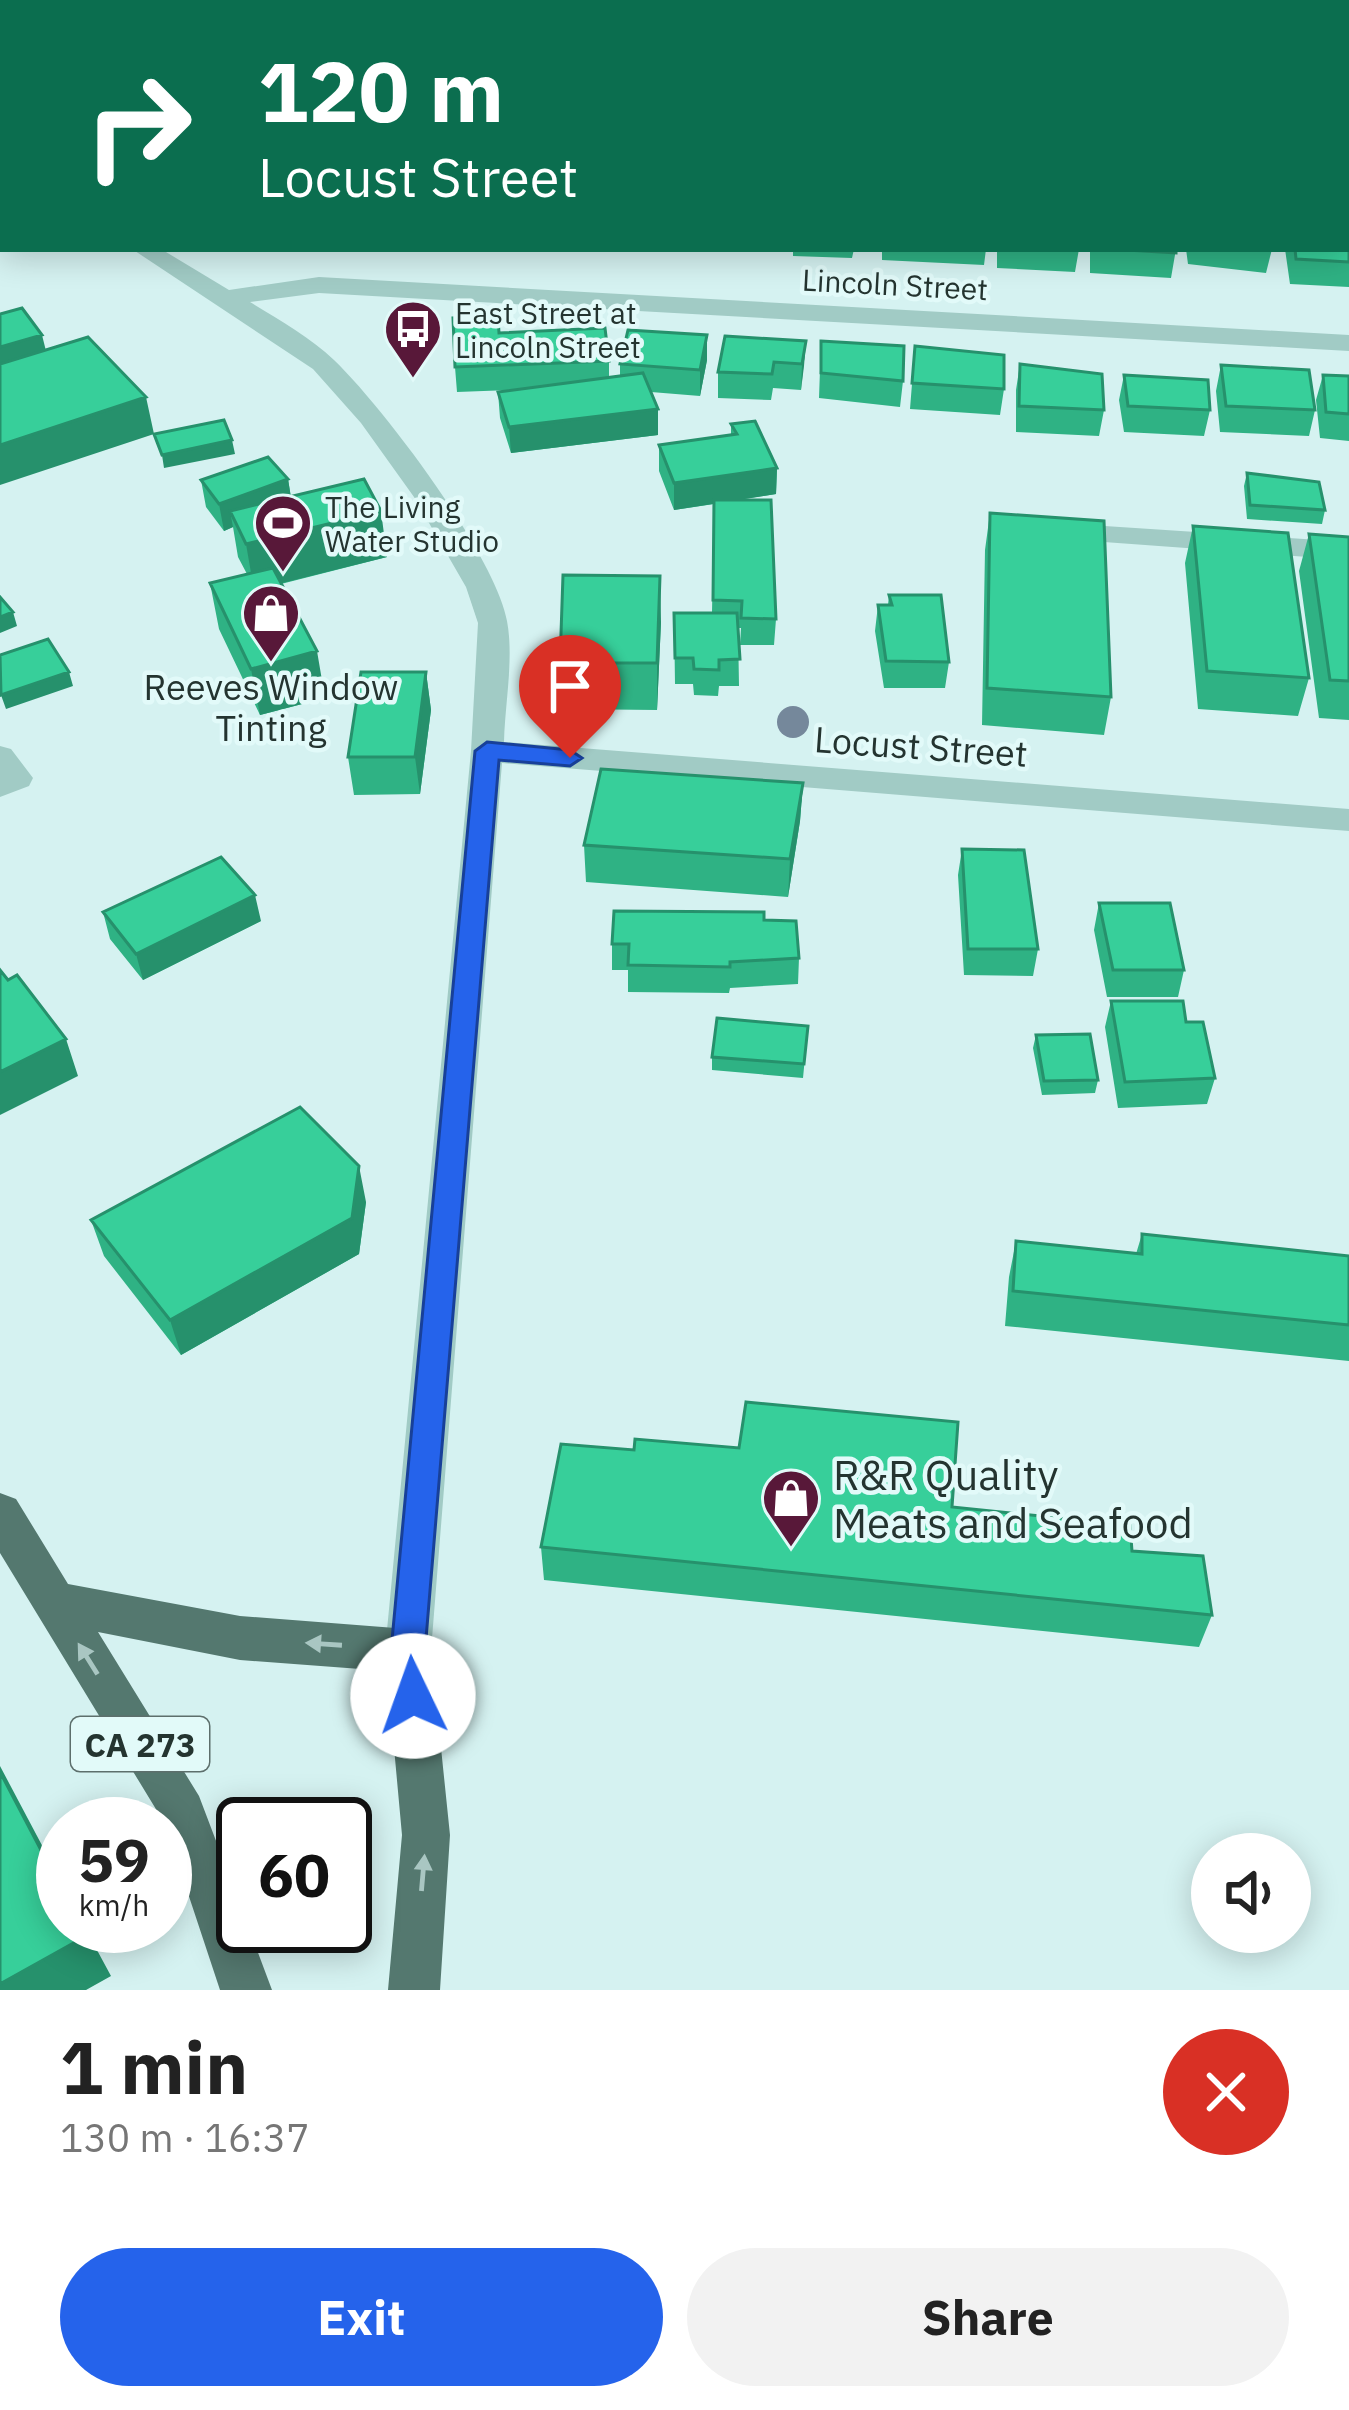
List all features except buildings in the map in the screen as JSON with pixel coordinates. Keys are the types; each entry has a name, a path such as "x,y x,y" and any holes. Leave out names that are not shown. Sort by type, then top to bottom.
{"main road":[{"name":"CA 273","path":"0,1513 182,1813 239,1988"},
{"path":"53,1602 240,1638 408,1651 426,1835 413,1990"}],"street":[{"path":"149,252 322,363 370,417 428,496 481,587 493,623 487,751 408,1651"},
{"name":"Lincoln Street","path":"223,298 319,285 1349,344"},
{"path":"1032,530 1349,551"},
{"name":"Locust Street","path":"487,751 1349,820"},
{"path":"0,758 17,778 0,786"}],"place":[{"name":"East Street at Lincoln Street","path":"413,380"},
{"name":"The Living Water Studio","path":"283,574"},
{"name":"Reeves Window Tinting","path":"271,664"},
{"name":"R&R Quality Meats and Seafood","path":"791,1549"}],"route":[{"path":"413,1696 408,1651 487,751 570,758"}]}
